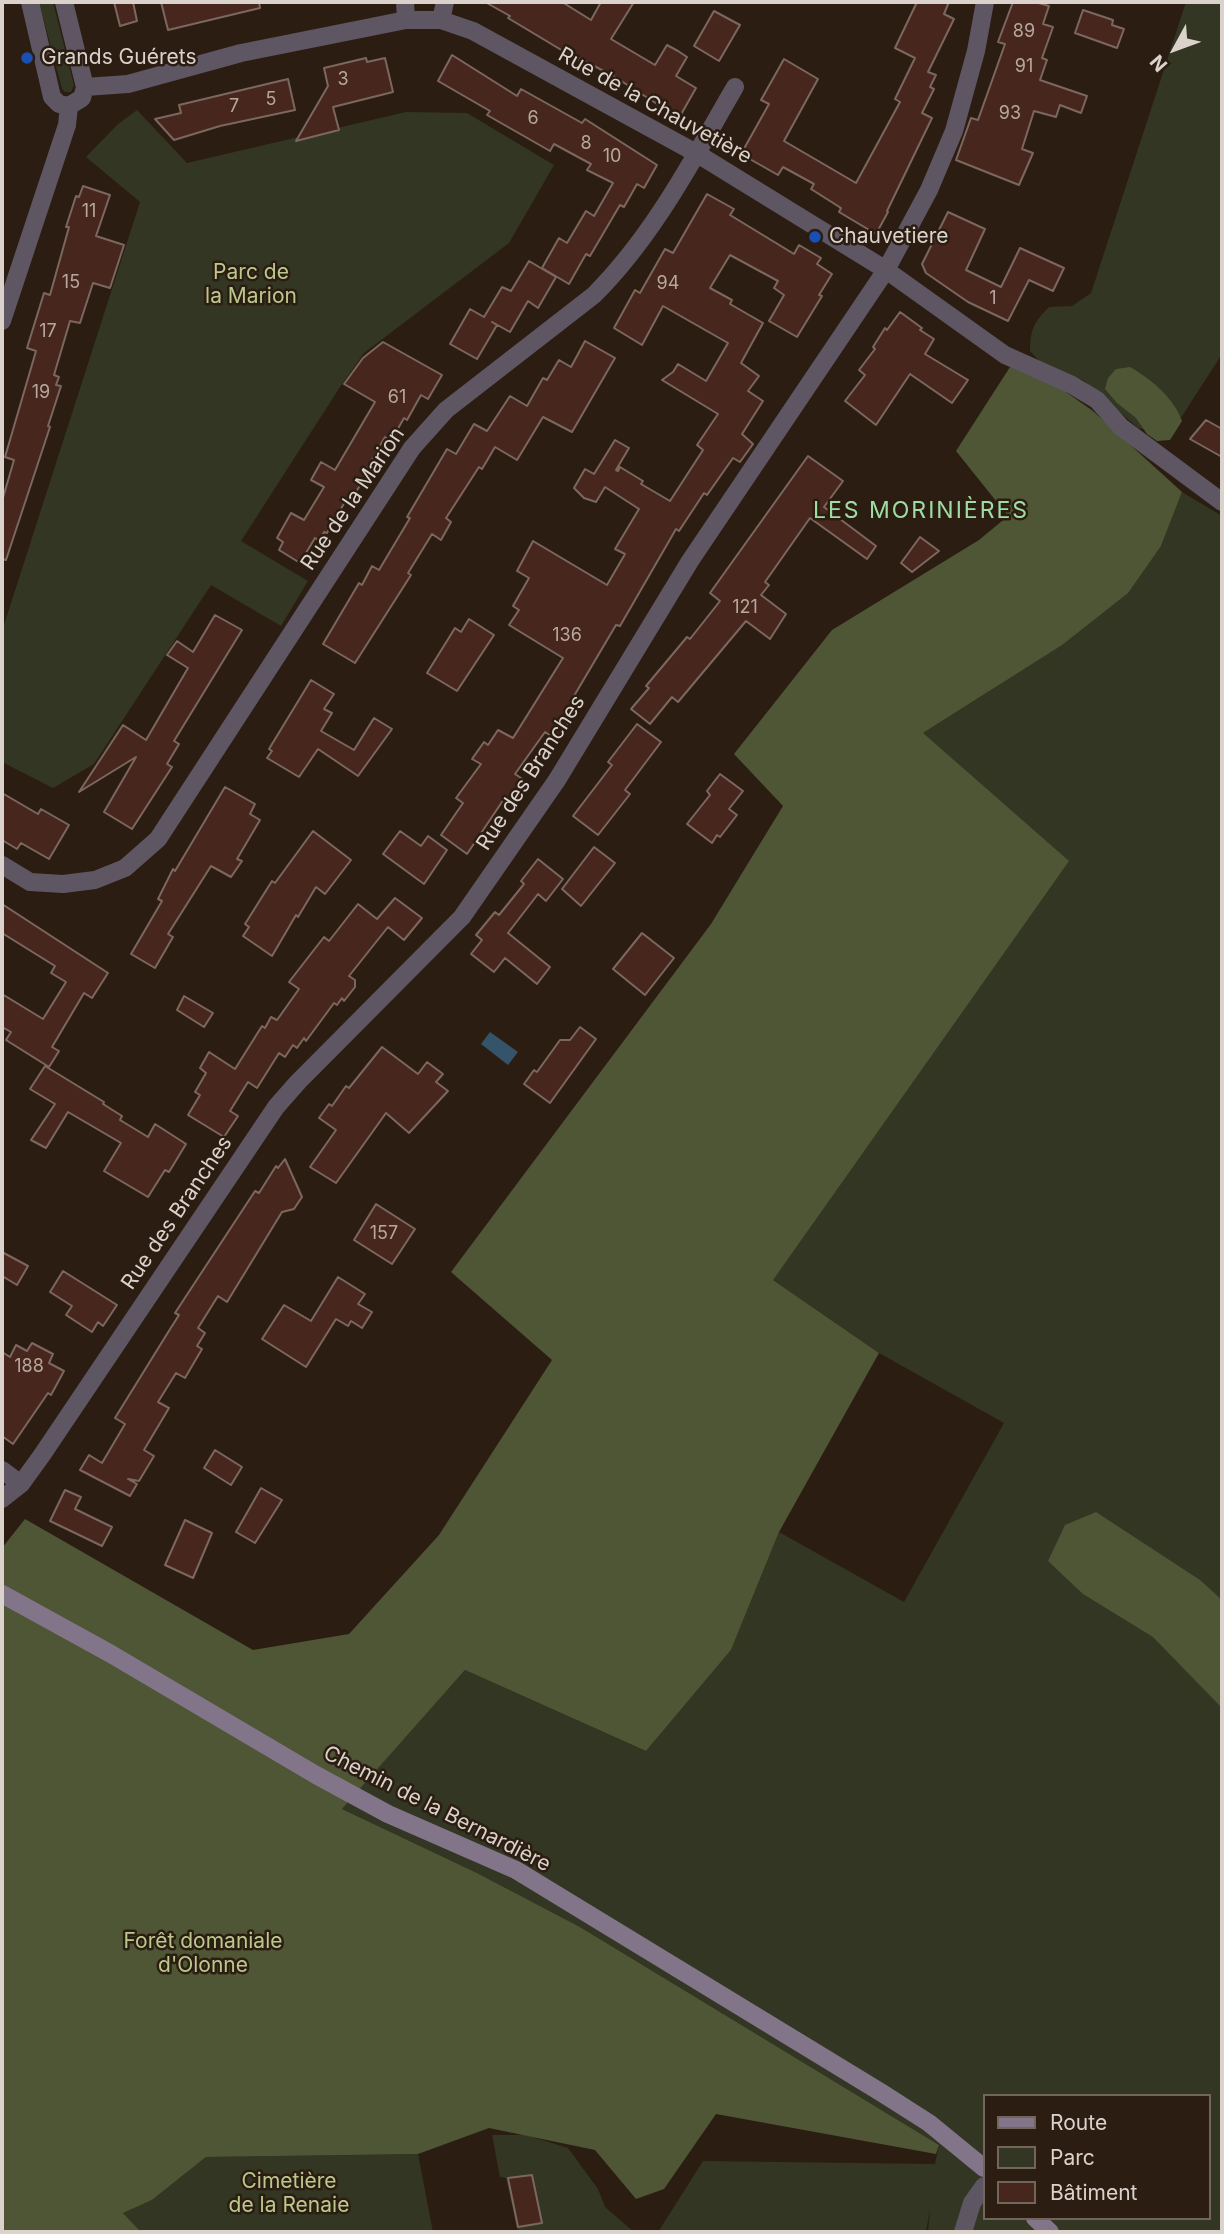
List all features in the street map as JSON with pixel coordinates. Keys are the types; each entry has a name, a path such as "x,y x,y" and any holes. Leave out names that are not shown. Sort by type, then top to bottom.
{"street":[{"path":"30,2 50,92 59,104 69,106 79,102 85,87 64,2"},
{"path":"441,20 446,2"},
{"name":"Rue des Branches","path":"2,1499 21,1484 276,1107 462,917 557,780 691,561 886,270 929,190 954,131 976,51 985,2"},
{"path":"85,87 128,84 405,11"},
{"name":"Rue de la Chauvetière","path":"405,11 473,31 696,153 886,270 1005,355 1072,385 1097,400 1121,427 1222,502"},
{"name":"Rue de la Marion","path":"2,865 30,882 63,884 95,880 125,868 158,839 412,448 446,410 587,300 612,277 645,237 735,87"},
{"path":"2,321 67,125 69,106"},
{"path":"2,1470 21,1484"},
{"name":"Chemin de la Bernardière","path":"2,1594 388,1814 516,1870 882,2093 929,2123 982,2166"},
{"path":"963,2232 972,2203 982,2189"},
{"path":"1037,2220 1050,2232"}],"green space":[{"path":"39,2 53,2 74,85 71,92 62,89"},
{"path":"1186,2 1222,2 1222,354 1177,424 1160,433 1138,428 1083,380 1043,365 1030,351 1030,344 1034,327 1049,307 1072,306 1091,293"},
{"name":"Parc de la Marion","path":"137,110 187,163 406,112 467,113 554,165 509,243 364,353 241,541 308,581 281,626 211,585 94,764 53,788 2,762 2,631 140,202 86,157 117,125"},
{"name":"Forêt domaniale d'Olonne","path":"1010,367 1046,378 1093,411 1182,492 1161,546 1128,593 1062,645 923,733 1069,861 773,1280 879,1353 779,1532 731,1650 646,1751 465,1670 342,1809 477,1873 580,1927 939,2145 936,2154 716,2114 664,2189 636,2199 595,2150 489,2128 418,2154 206,2157 152,2200 123,2213 141,2232 2,2232 2,1548 25,1519 253,1650 349,1634 439,1535 552,1360 451,1272 711,924 783,806 734,754 832,630 979,540 1008,516 956,451"},
{"path":"1130,367 1161,390 1178,413 1182,421 1170,440 1157,441 1147,434 1136,418 1105,389 1108,378 1116,369"},
{"path":"1182,492 1222,516 1222,2232 928,2232 930,2209 926,2232 658,2232 703,2161 935,2164 939,2145 580,1927 477,1873 342,1809 465,1670 646,1751 731,1650 779,1532 904,1602 1004,1423 879,1353 773,1280 923,733 1002,683 1161,546"},
{"path":"1096,1512 1200,1580 1222,1600 1222,1708 1153,1637 1083,1594 1048,1561 1065,1525"},
{"path":"492,2135 526,2135 568,2148 598,2189 605,2207 634,2232 518,2232 506,2178 500,2177"},
{"name":"Cimetière de la Renaie","path":"418,2154 433,2232 141,2232 123,2213 152,2200 206,2157"}],"water":[{"path":"490,1032 518,1052 508,1065 481,1044"}],"building":[{"path":"114,2 133,2 137,21 120,26"},
{"path":"161,2 259,2 260,8 168,30"},
{"path":"485,2 562,2 591,20 601,2 634,2 611,39 655,65 667,45 678,51 687,57 676,76 696,88 679,118 615,77 579,58 578,60"},
{"path":"917,2 949,2 944,14 954,19 928,72 936,75 930,87 934,89 922,113 932,118 876,234 839,212 841,208 811,189 814,184 783,167 778,175 741,154 769,104 761,100 784,59 818,79 784,141 856,183 900,102 895,99 915,58 895,48"},
{"path":"1013,2 1035,2 1049,6 1043,24 1053,27 1042,58 1047,60 1040,80 1087,96 1081,113 1060,105 1056,117 1034,111 1022,149 1033,153 1019,185 956,160 971,118 978,120 1005,44 998,42"},
{"path":"1083,10 1113,20 1112,25 1124,29 1117,48 1075,33"},
{"path":"714,11 740,25 719,61 694,46"},
{"path":"452,55 517,96 521,89 582,123 585,119 657,165 644,188 637,184 624,207 620,205 590,256 586,254 569,284 542,268 559,238 567,243 586,211 594,216 613,183 587,170 591,164 554,144 550,151 487,115 490,111 438,81"},
{"path":"366,58 367,62 385,58 393,92 333,107 339,130 296,141 328,86 324,68"},
{"path":"288,79 295,110 220,126 174,140 155,119 181,113 179,105"},
{"path":"83,186 110,195 96,236 124,245 110,288 93,283 80,323 70,321 54,375 59,377 56,385 61,386 6,560 2,559 2,501 14,460 5,457 36,351 27,348 44,293 50,295 69,227 66,227 76,196 79,197"},
{"path":"707,194 734,209 730,215 794,254 799,245 821,258 817,264 832,274 797,337 769,321 784,295 774,288 778,281 730,255 710,288 732,300 730,304 763,323 741,363 759,376 748,391 763,401 742,434 753,444 740,462 733,458 707,495 704,493 679,531 676,529 620,626 616,625 574,696 582,701 569,722 557,740 545,732 515,774 524,780 509,802 504,799 467,854 441,835 463,803 456,798 481,764 472,759 484,742 488,745 498,730 513,738 563,658 509,625 519,610 513,606 529,578 517,571 533,541 607,585 625,554 615,549 639,509 605,487 596,502 584,498 574,488 585,469 594,474 615,440 629,448 616,470 620,467 643,481 641,484 670,501 703,450 697,445 718,414 662,380 673,372 678,364 706,381 728,343 663,306 642,345 614,328 635,290 640,293 665,249 673,253"},
{"path":"948,212 985,229 966,270 1001,287 1020,248 1064,268 1053,291 1029,280 1008,321 968,302 926,273 922,264"},
{"path":"529,261 556,277 538,308 528,301 510,332 492,322 497,325 477,359 450,344 470,309 484,317 502,287 511,291"},
{"path":"900,312 934,339 925,354 968,380 952,403 910,374 876,425 845,401 865,375 859,370 875,349 873,347 885,328 887,330"},
{"path":"585,341 615,358 572,432 543,417 517,460 495,447 446,518 451,522 441,540 432,534 408,573 411,575 355,663 323,644 359,583 362,585 372,566 379,570 447,449 456,454 474,424 487,431 510,396 527,406 543,378 547,380 559,360 571,367"},
{"path":"383,342 442,375 428,399 421,395 391,441 385,437 350,502 346,500 327,533 324,532 320,541 315,538 300,563 279,550 283,542 277,538 291,513 304,520 324,487 311,480 321,462 335,470 375,402 344,384 363,358"},
{"path":"1206,420 1222,429 1222,457 1190,439"},
{"path":"808,456 843,481 824,507 876,546 867,559 810,518 765,582 769,585 761,595 786,614 770,639 746,621 678,702 672,697 650,724 631,709 649,688 646,686 687,637 690,639 720,601 710,593"},
{"path":"920,537 939,551 912,572 901,563"},
{"path":"215,615 242,630 174,741 179,744 167,764 172,767 132,829 104,812 136,757 79,792 123,725 146,740 188,668 167,655 177,641 193,652"},
{"path":"469,619 494,635 457,691 427,673 455,628 461,632"},
{"path":"311,680 334,694 324,709 332,713 321,731 354,750 374,718 392,729 358,776 318,749 299,777 267,758 272,751 269,749"},
{"path":"637,724 661,742 625,790 630,794 598,835 573,816 612,765 608,762"},
{"path":"720,774 743,791 729,809 737,815 712,843 687,824 710,795 707,791"},
{"path":"225,787 255,804 250,814 260,820 237,859 242,861 231,877 211,866 168,934 173,937 155,968 131,954 162,901 158,899 173,869 175,871"},
{"path":"2,793 38,814 41,809 69,825 49,859 21,843 17,849 2,840"},
{"path":"313,831 351,860 325,894 316,887 272,956 243,936 249,927 245,924 272,881 275,883"},
{"path":"400,831 421,846 428,836 447,850 424,884 383,854"},
{"path":"594,847 615,863 581,906 562,889"},
{"path":"538,859 563,879 546,901 538,894 508,933 550,967 537,984 505,958 494,972 471,954 482,940 476,935 495,912 499,915 524,884 521,881"},
{"path":"395,898 422,918 404,940 388,927 349,976 355,980 355,987 344,1001 342,998 337,1005 334,1003 306,1041 304,1038 297,1048 293,1045 285,1057 279,1053 257,1088 248,1082 230,1111 238,1116 224,1137 188,1115 200,1095 195,1092 206,1073 200,1068 209,1052 235,1069 262,1026 265,1028 271,1017 277,1020 299,989 289,982 324,937 329,941 358,904 377,919"},
{"path":"2,904 108,973 92,998 84,993 52,1047 59,1051 49,1067 6,1040 11,1032 2,1027 2,994 43,1019 66,982 51,973 55,966 2,933"},
{"path":"642,933 674,958 645,995 613,969"},
{"path":"184,996 213,1013 204,1027 177,1010"},
{"path":"580,1027 596,1039 550,1103 524,1084 534,1070 537,1072 560,1040 570,1040"},
{"path":"382,1047 418,1074 427,1062 443,1074 436,1082 448,1091 409,1133 386,1113 336,1183 310,1167 336,1130 319,1118 329,1104 332,1106 346,1086 349,1088"},
{"path":"45,1066 104,1102 103,1104 122,1116 120,1120 148,1137 155,1124 186,1144 169,1172 165,1170 148,1197 104,1171 121,1143 68,1112 46,1148 31,1140 55,1104 30,1089"},
{"path":"285,1159 302,1197 294,1209 282,1212 227,1302 218,1296 198,1328 205,1333 197,1346 202,1349 185,1378 176,1373 158,1402 169,1408 144,1450 154,1456 139,1481 128,1479 137,1484 130,1496 80,1470 89,1455 102,1463 125,1424 115,1418 179,1315 175,1313 255,1191 259,1193 276,1166 278,1168"},
{"path":"376,1204 415,1229 392,1264 354,1240"},
{"path":"2,1252 28,1266 17,1285 2,1276"},
{"path":"63,1271 117,1305 103,1326 98,1322 92,1332 66,1315 72,1306 50,1292"},
{"path":"338,1277 365,1294 358,1304 372,1312 362,1328 351,1321 348,1326 336,1319 306,1367 262,1339 284,1305 311,1321"},
{"path":"32,1343 53,1354 49,1363 64,1371 51,1395 48,1393 13,1444 2,1436 2,1352 10,1357 16,1345 27,1351"},
{"path":"215,1450 242,1467 231,1485 204,1468"},
{"path":"261,1488 282,1500 255,1543 236,1532"},
{"path":"65,1490 81,1497 75,1509 112,1527 102,1546 50,1521"},
{"path":"185,1520 212,1533 193,1578 165,1565"},
{"path":"532,2175 542,2223 518,2227 508,2178"}],"place":[{"name":"Grands Guérets","path":"27,58"},
{"name":"Chauvetiere","path":"815,237"}],"district":[{"name":"LES MORINIÈRES","path":"921,511"}]}
